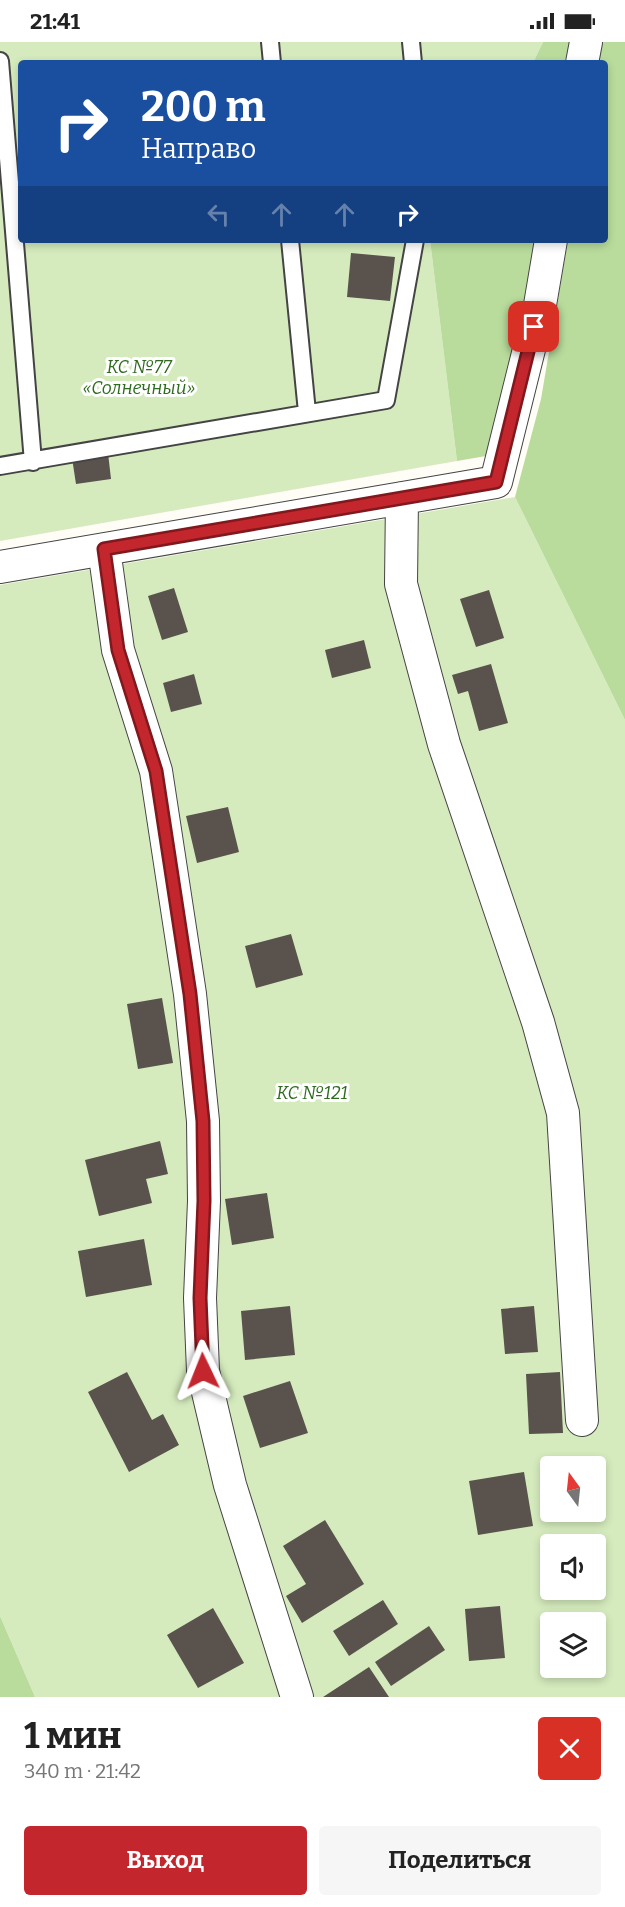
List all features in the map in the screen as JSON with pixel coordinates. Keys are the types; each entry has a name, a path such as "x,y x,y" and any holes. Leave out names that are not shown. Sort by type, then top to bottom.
{"street":[{"path":"583,60 586,42"},
{"path":"0,567 496,482 540,305 550,243"},
{"path":"402,498 401,584 444,744 538,1023 563,1113 582,1420"},
{"path":"104,549 118,650 156,771 190,994 203,1121 204,1201 200,1298 203,1371 230,1485 297,1697"}],"lane":[{"path":"270,42 272,60"},
{"path":"411,42 413,60"},
{"path":"0,61 33,462"},
{"path":"290,243 307,412"},
{"path":"0,466 386,399 414,243"}],"green space":[{"name":"КС №77 «Солнечный»","path":"0,42 543,42 534,60 18,60 18,243 430,243 457,461 0,541"},
{"path":"543,42 571,42 565,60 534,60"},
{"path":"600,42 625,42 625,720 515,497 541,399 567,243 608,243 608,60 597,60"},
{"path":"430,243 535,243 526,297 486,456 457,461"},
{"name":"КС №121","path":"515,497 625,720 625,1697 35,1697 0,1616 0,585"},
{"path":"0,1616 35,1697 0,1697"}],"building":[{"path":"351,253 395,257 390,301 347,297"},
{"path":"108,453 111,479 76,484 72,458"},
{"path":"174,588 188,632 162,640 148,596"},
{"path":"489,590 504,638 476,647 460,599"},
{"path":"364,640 371,668 332,678 325,650"},
{"path":"491,664 508,723 479,731 468,691 458,694 452,675"},
{"path":"194,674 202,704 171,712 163,683"},
{"path":"228,807 239,852 197,863 186,816"},
{"path":"291,934 303,975 256,988 245,946"},
{"path":"162,998 173,1063 138,1069 127,1004"},
{"path":"160,1141 168,1174 146,1179 152,1203 99,1216 85,1160"},
{"path":"267,1193 274,1238 232,1245 225,1199"},
{"path":"144,1239 152,1285 86,1297 78,1251"},
{"path":"290,1306 295,1355 245,1360 241,1311"},
{"path":"534,1306 538,1352 505,1354 501,1309"},
{"path":"127,1372 152,1420 163,1414 179,1445 129,1472 88,1392"},
{"path":"560,1372 563,1433 529,1434 526,1374"},
{"path":"290,1381 308,1433 260,1448 243,1396"},
{"path":"524,1472 533,1526 478,1535 469,1481"},
{"path":"325,1520 364,1584 302,1623 286,1596 306,1584 283,1546"},
{"path":"383,1600 398,1624 349,1656 333,1631"},
{"path":"500,1606 505,1658 469,1661 465,1609"},
{"path":"213,1608 244,1663 198,1688 167,1635"},
{"path":"429,1626 445,1650 391,1686 375,1662"},
{"path":"369,1667 389,1697 323,1697"}],"route":[{"path":"203,1371 200,1298 204,1201 203,1121 190,994 156,771 118,650 104,549 496,482 534,327"}]}
